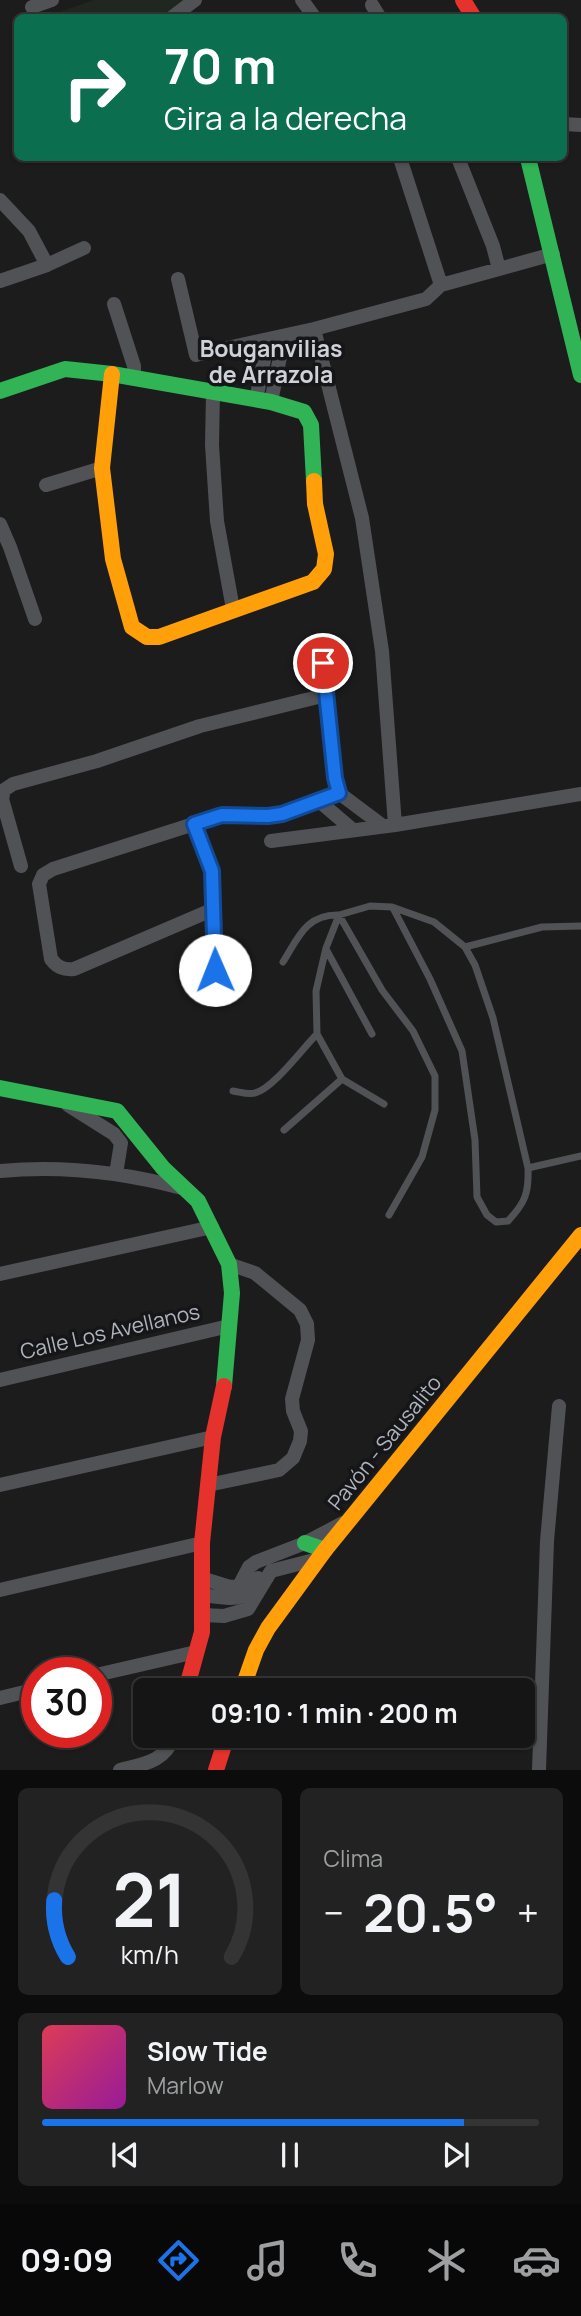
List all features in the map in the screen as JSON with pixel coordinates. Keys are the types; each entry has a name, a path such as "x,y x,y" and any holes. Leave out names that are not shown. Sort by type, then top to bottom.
{"street":[{"path":"32,8 52,0"},
{"path":"176,14 195,0"},
{"path":"401,161 441,285"},
{"path":"459,161 499,269"},
{"path":"529,161 581,375"},
{"path":"0,200 30,231 47,265"},
{"path":"0,281 47,265 84,248"},
{"path":"178,279 196,355 284,337 426,299 441,285 553,254"},
{"path":"114,304 134,366 134,378"},
{"path":"314,329 362,518 383,651 389,825"},
{"path":"264,401 284,337"},
{"path":"264,401 268,340"},
{"path":"0,391 65,369 112,374 264,401 304,412 311,425 315,504 326,554 324,569 313,582 159,637 147,637 132,627 113,559 102,468 112,374"},
{"path":"213,392 212,445 216,521 233,609"},
{"path":"46,485 102,468"},
{"path":"0,524 5,549 35,619"},
{"path":"323,663 335,778 339,793 389,825"},
{"path":"21,866 2,799 4,790 13,784 97,761 200,726 326,695"},
{"path":"214,909 74,969 65,969 51,959 41,878 53,869 222,815 282,814 339,793"},
{"path":"271,841 581,794"},
{"path":"319,801 354,830"},
{"path":"194,824 212,871 215,970"},
{"path":"0,1088 117,1111 163,1168 198,1201 229,1264 232,1293 226,1374 213,1437 202,1543 202,1632 189,1678"},
{"path":"58,1098 114,1134 121,1143 117,1174"},
{"path":"0,1171 57,1168 145,1178 184,1189"},
{"path":"0,1274 212,1227"},
{"name":"Pavón - Sausalito","path":"246,1678 256,1650 268,1628 321,1555 581,1234"},
{"path":"208,1485 279,1470 287,1465 298,1449 301,1432 292,1399 309,1340 304,1316 294,1304 255,1273 229,1264"},
{"name":"Calle Los Avellanos","path":"0,1380 229,1326"},
{"path":"539,1770 547,1541 559,1406"},
{"path":"0,1485 213,1437"},
{"path":"201,1578 230,1587 239,1586 249,1567 263,1558 305,1543 350,1519"},
{"path":"0,1590 202,1543"},
{"path":"305,1543 321,1555"},
{"path":"203,1615 224,1616 248,1609 271,1571 321,1555"},
{"path":"202,1595 232,1598 249,1593 271,1556"},
{"path":"290,1565 305,1578"},
{"path":"112,1671 197,1652"},
{"path":"0,1698 21,1693"},
{"path":"120,1770 153,1762 168,1748"},
{"path":"216,1770 223,1748"}],"lane":[{"path":"283,962 306,926 316,918 339,915 370,905 393,907 434,922 465,947 475,965 494,1018 528,1168 529,1190 518,1210 508,1221 496,1222 487,1215 477,1198 475,1140 463,1051 393,907"},
{"path":"339,915 326,948 316,991 317,1034 342,1079 384,1104"},
{"path":"339,915 383,990 412,1031 435,1076 435,1110 422,1157 389,1215"},
{"path":"465,947 542,927 581,926"},
{"path":"326,948 372,1034"},
{"path":"233,1091 253,1094 261,1091 280,1076 317,1034"},
{"path":"284,1130 342,1079"},
{"path":"528,1168 581,1156"}],"shaded area":[{"path":"94,0 191,0 169,14 54,14"}],"traffic: fast":[{"path":"529,161 581,375"},
{"path":"0,391 65,369 112,374 271,402 304,412 311,425 314,481"},
{"path":"0,1088 117,1111 163,1168 198,1201 229,1264 232,1293 224,1386"},
{"path":"305,1543 325,1550"}],"traffic: slow":[{"path":"112,374 102,468 113,559 132,627 147,637 159,637 313,582 324,569 326,554 315,504 314,481"},
{"path":"246,1678 256,1650 268,1628 325,1550 581,1235"}],"traffic: jam":[{"path":"463,0 472,14"},
{"path":"189,1678 202,1632 202,1543 213,1437 224,1386"},
{"path":"216,1770 223,1748"}],"district":[{"name":"Bouganvilias de Arrazola","path":"271,362"}],"route":[{"path":"215,970 212,871 194,824 222,815 282,814 339,793 335,778 323,663"}]}
